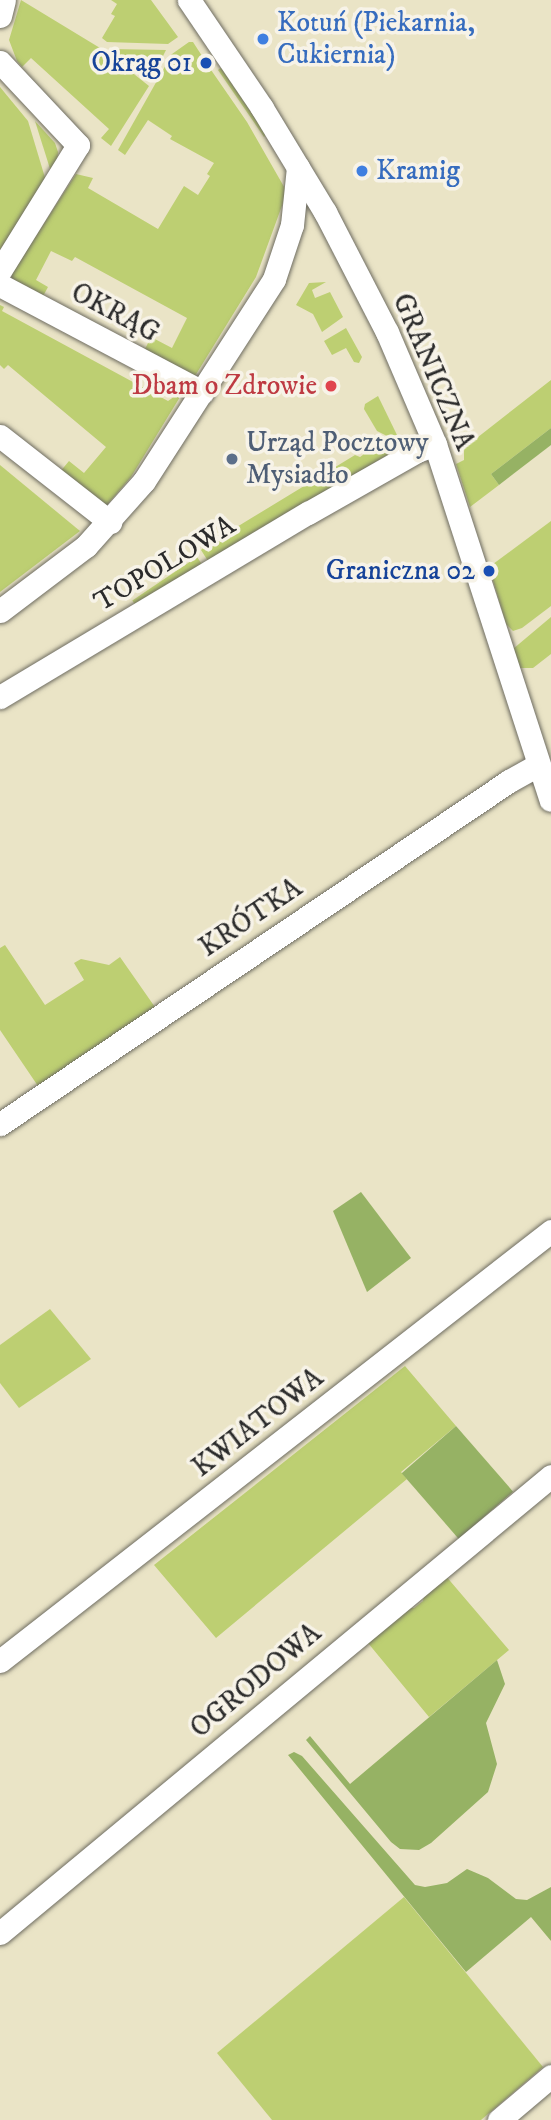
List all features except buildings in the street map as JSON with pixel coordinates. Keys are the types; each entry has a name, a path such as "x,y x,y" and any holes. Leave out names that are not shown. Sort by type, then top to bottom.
{"street":[{"path":"0,16 4,0"},
{"name":"GRANICZNA","path":"189,0 325,212 387,332 435,444 550,795"},
{"path":"0,62 78,145 0,271"},
{"path":"0,611 86,546 144,481 274,279 292,225 298,167"},
{"path":"292,225 325,212"},
{"name":"OKRĄG","path":"0,285 202,392"},
{"path":"0,436 110,522"},
{"name":"TOPOLOWA","path":"0,697 308,513 435,444"},
{"name":"KRÓTKA","path":"0,1124 499,788 538,765"},
{"name":"KWIATOWA","path":"4,1649 551,1231"},
{"name":"OGRODOWA","path":"0,1933 551,1476"},
{"path":"499,2120 551,2076"}],"green space":[{"path":"21,0 105,51 149,86 111,146 101,138 109,129 31,58 22,67 17,61 9,40"},
{"path":"111,0 151,0 178,37 168,44 107,42 102,38 115,16 111,14 117,4"},
{"path":"193,42 204,59 201,62 205,69 209,67 247,122 287,192 256,277 195,376 143,353 151,337 172,348 187,318 75,257 72,261 51,251 36,280 48,287 42,298 12,279 12,273 76,174 93,178 88,188 158,229 184,186 198,195 210,176 207,174 214,163 170,139 172,136 148,120 125,155 118,150 172,54"},
{"path":"110,49 166,50 151,80"},
{"path":"222,67 266,134 264,137 218,70"},
{"path":"0,87 28,121 46,181 0,250"},
{"path":"35,121 55,143 58,152 57,163 51,172"},
{"path":"326,282 312,290 315,298 330,292 343,317 322,332 313,314 296,305 309,283"},
{"path":"0,305 4,307 2,311 168,401 178,394 180,397 131,477 106,506 59,473 69,461 84,473 106,447 8,365 4,369 0,365"},
{"path":"346,328 362,357 359,363 354,362 346,348 332,355 324,341"},
{"path":"551,380 551,428 491,474 499,485 470,507 456,464 464,460 464,448"},
{"path":"378,396 397,435 393,439 377,431 364,409 365,404"},
{"path":"551,428 551,445 499,485 491,474"},
{"path":"381,442 391,446 394,451 208,561 201,550 204,547 355,455 360,457"},
{"path":"0,465 80,531 0,592"},
{"path":"551,521 551,606 522,628 513,631 506,624 489,567"},
{"path":"197,557 203,566 138,610 132,601"},
{"path":"551,617 551,654 533,668 518,668 513,649"},
{"path":"5,945 45,1005 84,980 74,963 81,959 109,965 120,957 157,1010 40,1089 0,1030 0,948"},
{"path":"361,1192 411,1258 367,1292 333,1211"},
{"path":"50,1309 91,1359 19,1408 0,1383 0,1345"},
{"path":"405,1366 456,1426 401,1472 407,1479 216,1638 154,1565"},
{"path":"456,1426 513,1492 459,1539 402,1473"},
{"path":"445,1575 509,1650 429,1717 368,1643 408,1608 414,1608 423,1601 424,1595"},
{"path":"497,1660 505,1684 486,1723 497,1764 488,1792 431,1843 419,1850 400,1849 391,1842 306,1740 310,1736 350,1784"},
{"path":"294,1752 302,1756 415,1885 425,1887 447,1883 467,1869 488,1878 516,1899 527,1900 551,1887 551,1941 531,1917 466,1972 288,1755"},
{"path":"404,1897 543,2067 481,2120 272,2120 217,2053"}],"place":[{"name":"Kotuń (Piekarnia, Cukiernia)","path":"263,39"},
{"name":"Okrąg 01","path":"206,63"},
{"name":"Kramig","path":"362,171"},
{"name":"Dbam o Zdrowie","path":"331,386"},
{"name":"Urząd Pocztowy Mysiadło","path":"232,459"},
{"name":"Graniczna 02","path":"489,571"}]}
